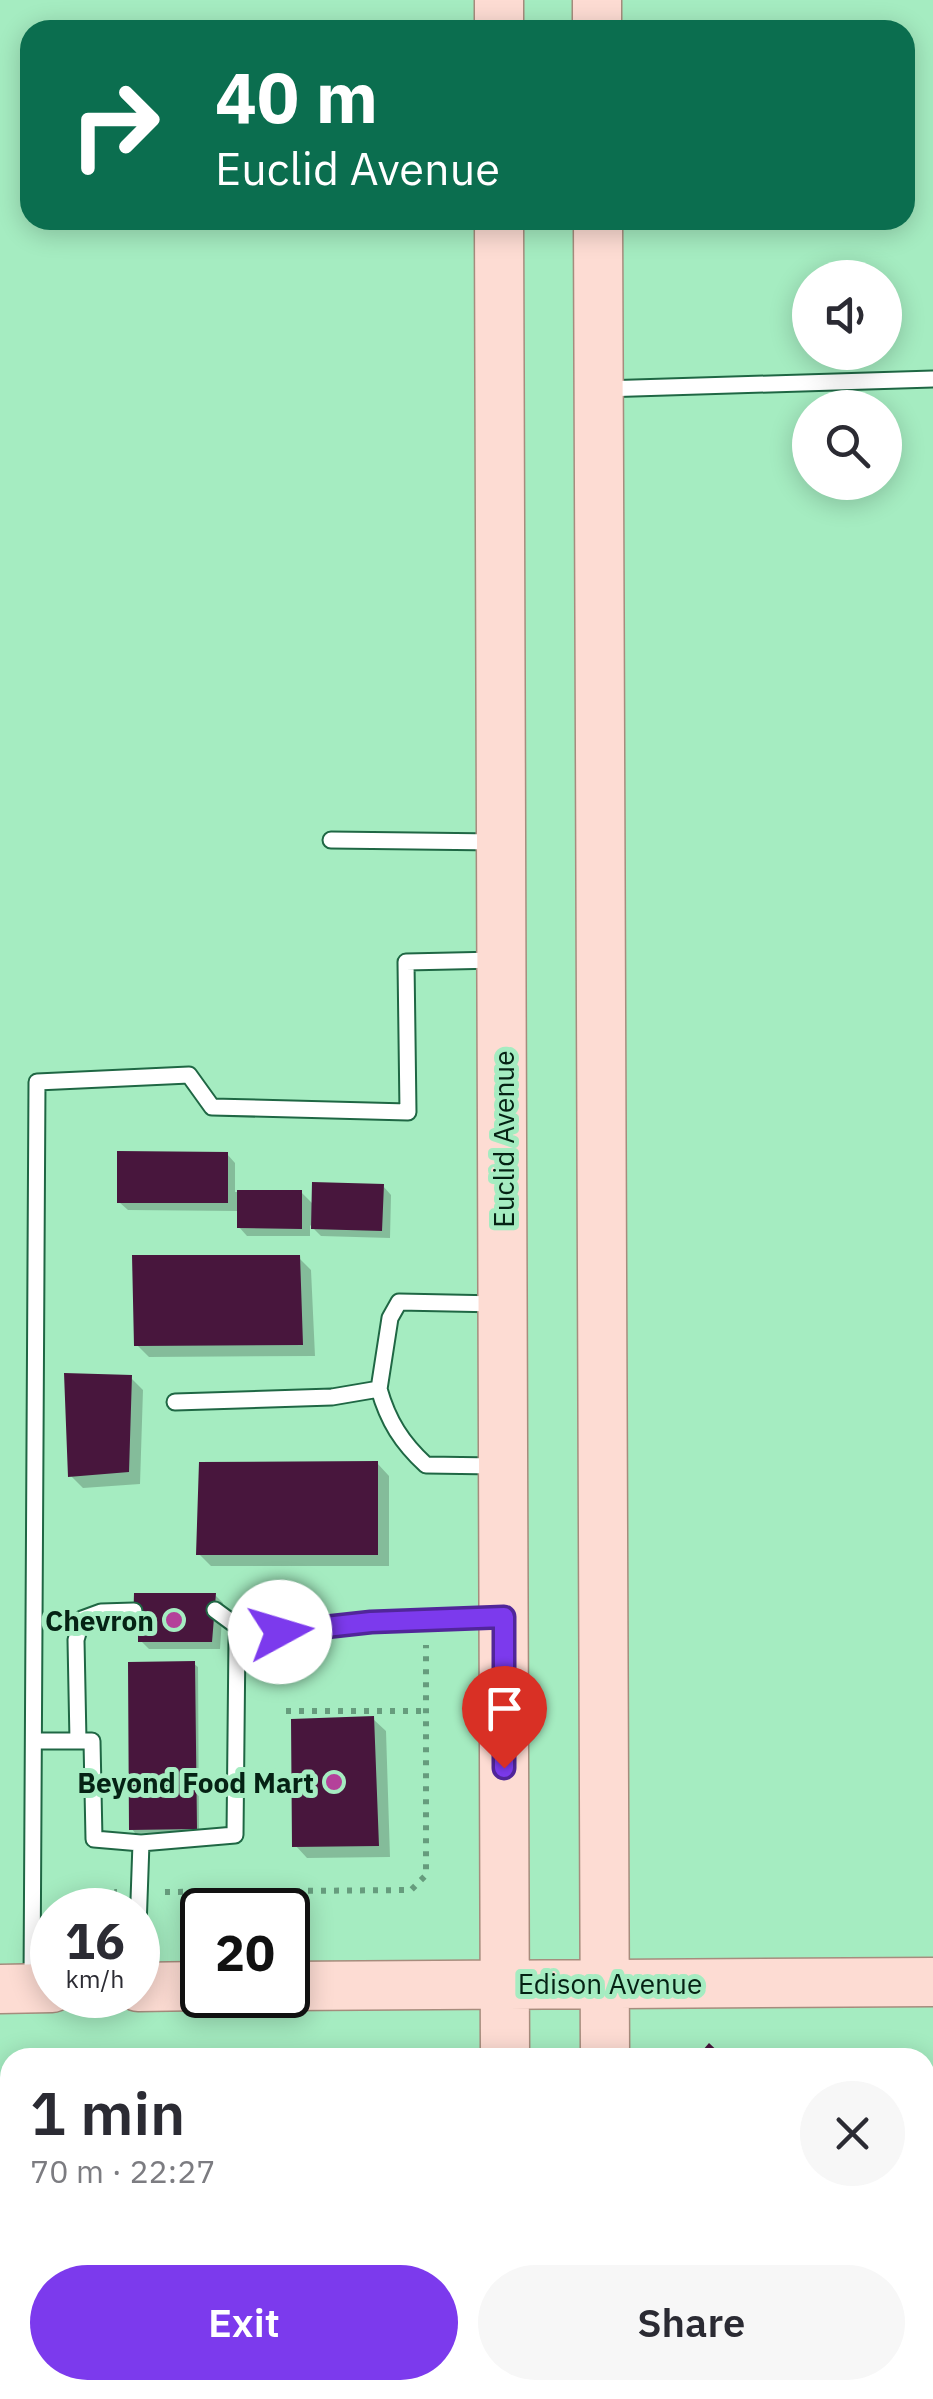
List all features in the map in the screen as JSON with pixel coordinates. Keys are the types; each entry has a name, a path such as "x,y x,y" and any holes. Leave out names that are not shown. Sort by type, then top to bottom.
{"main road":[{"name":"Euclid Avenue","path":"500,230 506,2048"},
{"path":"598,230 605,2048"},
{"name":"Edison Avenue","path":"310,1986 933,1982"}],"lane":[{"path":"598,390 933,379"},
{"path":"331,840 502,842"},
{"path":"33,1888 37,1082 189,1076 212,1107 408,1112 406,962 503,960"},
{"path":"503,1304 399,1302 390,1318 379,1390 404,1445 426,1465 504,1466"},
{"path":"175,1402 332,1397 379,1390"},
{"path":"215,1610 249,1636"},
{"path":"78,1741 76,1640 82,1620 100,1612 134,1611"},
{"path":"35,1741 92,1741 94,1838 141,1844 235,1835 237,1636 504,1617"},
{"path":"139,1888 141,1844"},
{"path":"28,1988 30,1956"}],"path":[{"path":"160,1892 412,1890 426,1875 426,1620"},
{"path":"286,1711 426,1711"}],"building":[{"path":"117,1151 228,1152 228,1203 117,1203"},
{"path":"312,1182 384,1184 382,1231 311,1229"},
{"path":"237,1190 302,1190 302,1229 237,1228"},
{"path":"132,1255 300,1255 303,1345 134,1346"},
{"path":"64,1373 132,1375 129,1472 68,1477"},
{"path":"378,1461 378,1555 196,1555 199,1462"},
{"name":"Chevron","path":"134,1593 216,1593 212,1642 138,1642 138,1631 133,1631"},
{"path":"195,1661 197,1829 129,1830 128,1662"},
{"name":"Beyond Food Mart","path":"374,1716 379,1846 292,1847 291,1719"}],"place":[{"name":"Chevron","path":"174,1620"},
{"name":"Beyond Food Mart","path":"334,1782"}],"route":[{"path":"280,1632 371,1622 504,1617 504,1768"}]}
